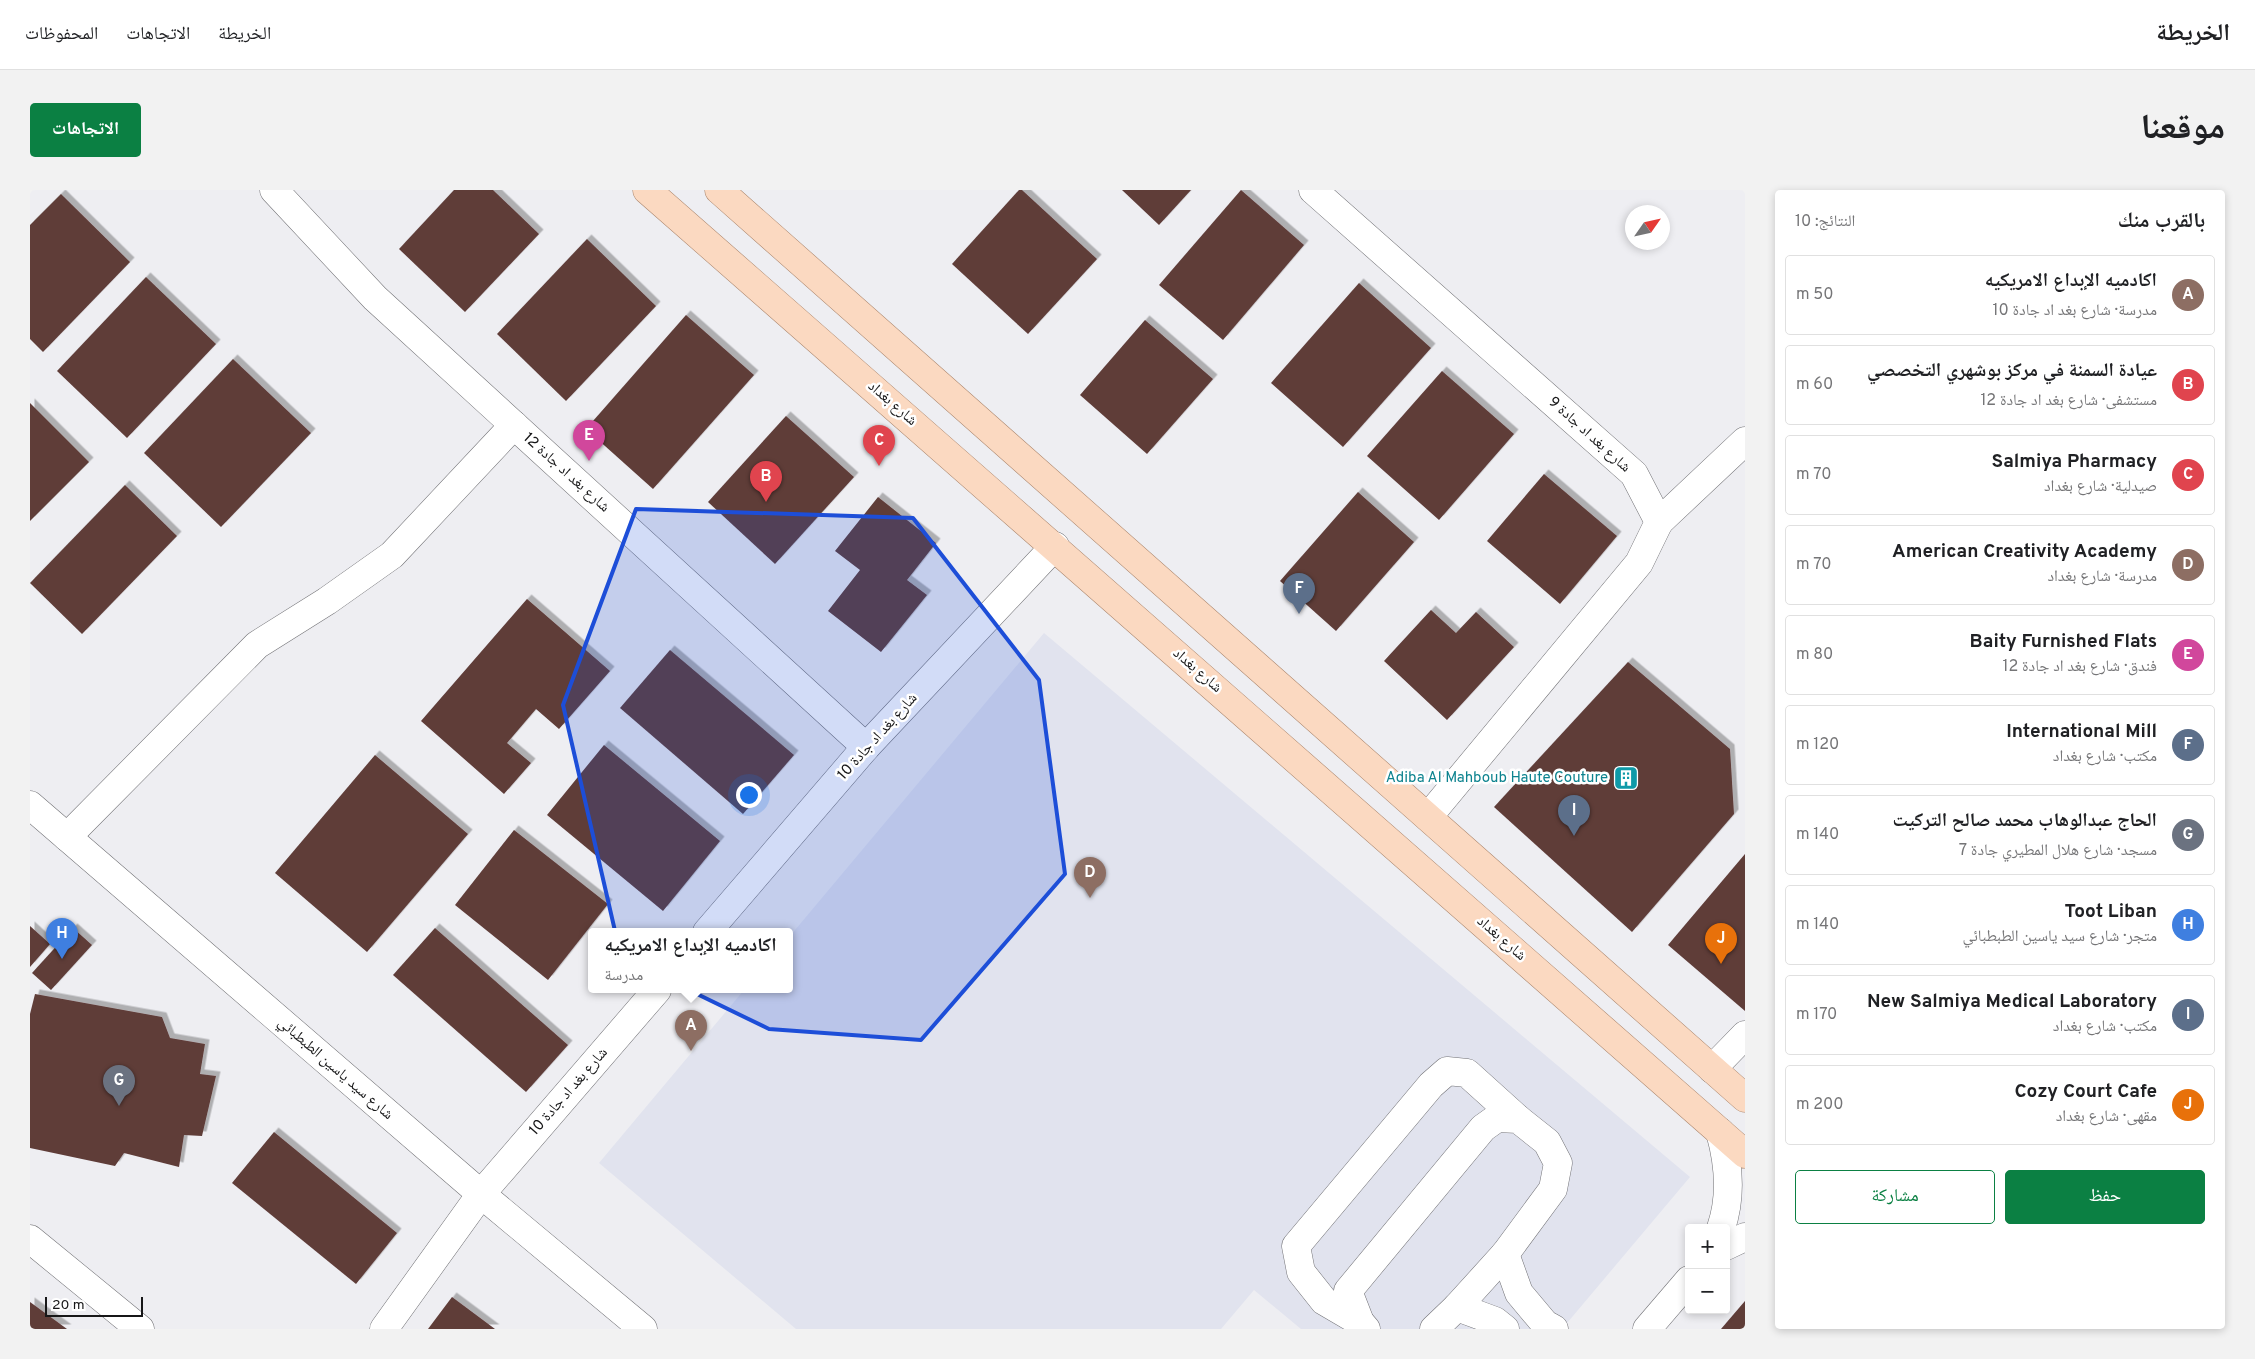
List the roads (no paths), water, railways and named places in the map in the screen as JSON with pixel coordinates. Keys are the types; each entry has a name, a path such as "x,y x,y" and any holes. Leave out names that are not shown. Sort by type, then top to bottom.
{"main road":[{"name":"شارع بغداد","path":"647,190 1745,1154"},
{"path":"719,190 1745,1098"}],"street":[{"name":"شارع بغد اد جادة 12","path":"274,190 375,298 866,747"},
{"name":"شارع بغد اد جادة 9","path":"1313,190 1634,474 1659,522"},
{"path":"67,837 257,645 327,601 392,555 514,425"},
{"path":"1428,817 1639,563 1659,522 1745,441"},
{"name":"شارع بغد اد جادة 10","path":"709,928 866,747 1054,546"},
{"name":"شارع سيد ياسين الطبطبائي","path":"30,805 481,1194 643,1329"},
{"name":"شارع بغد اد جادة 10","path":"384,1329 481,1194 654,993"},
{"path":"1712,1069 1745,1035"},
{"path":"1363,1326 1324,1301 1301,1272 1296,1246 1431,1085 1446,1071 1467,1073 1518,1119 1547,1142 1558,1163 1553,1189 1505,1254 1457,1307 1434,1329"},
{"path":"1363,1326 1348,1291 1483,1128 1497,1118 1518,1119"},
{"path":"1720,1132 1729,1174 1728,1196 1722,1224"},
{"path":"1730,1244 1745,1237"},
{"path":"30,1239 140,1329"},
{"path":"1505,1254 1519,1292 1545,1324 1554,1329"},
{"path":"1647,1329 1685,1285"},
{"path":"1457,1307 1495,1322 1505,1329"}],"place":[{"name":"Baity Furnished Flats","path":"589,461"},
{"name":"Salmiya Pharmacy","path":"879,466"},
{"name":"عيادة السمنة في مركز بوشهري التخصصي","path":"766,502"},
{"name":"International Mill","path":"1299,614"},
{"name":"Adiba Al Mahboub Haute Couture","path":"1626,778"},
{"name":"New Salmiya Medical Laboratory","path":"1574,836"},
{"name":"American Creativity Academy","path":"1090,898"},
{"name":"Toot Liban","path":"62,959"},
{"name":"Cozy Court Cafe","path":"1721,964"},
{"name":"اكادميه الإبداع الامريكيه","path":"691,1051"},
{"name":"الحاج عبدالوهاب محمد صالح التركيت","path":"119,1106"}]}
